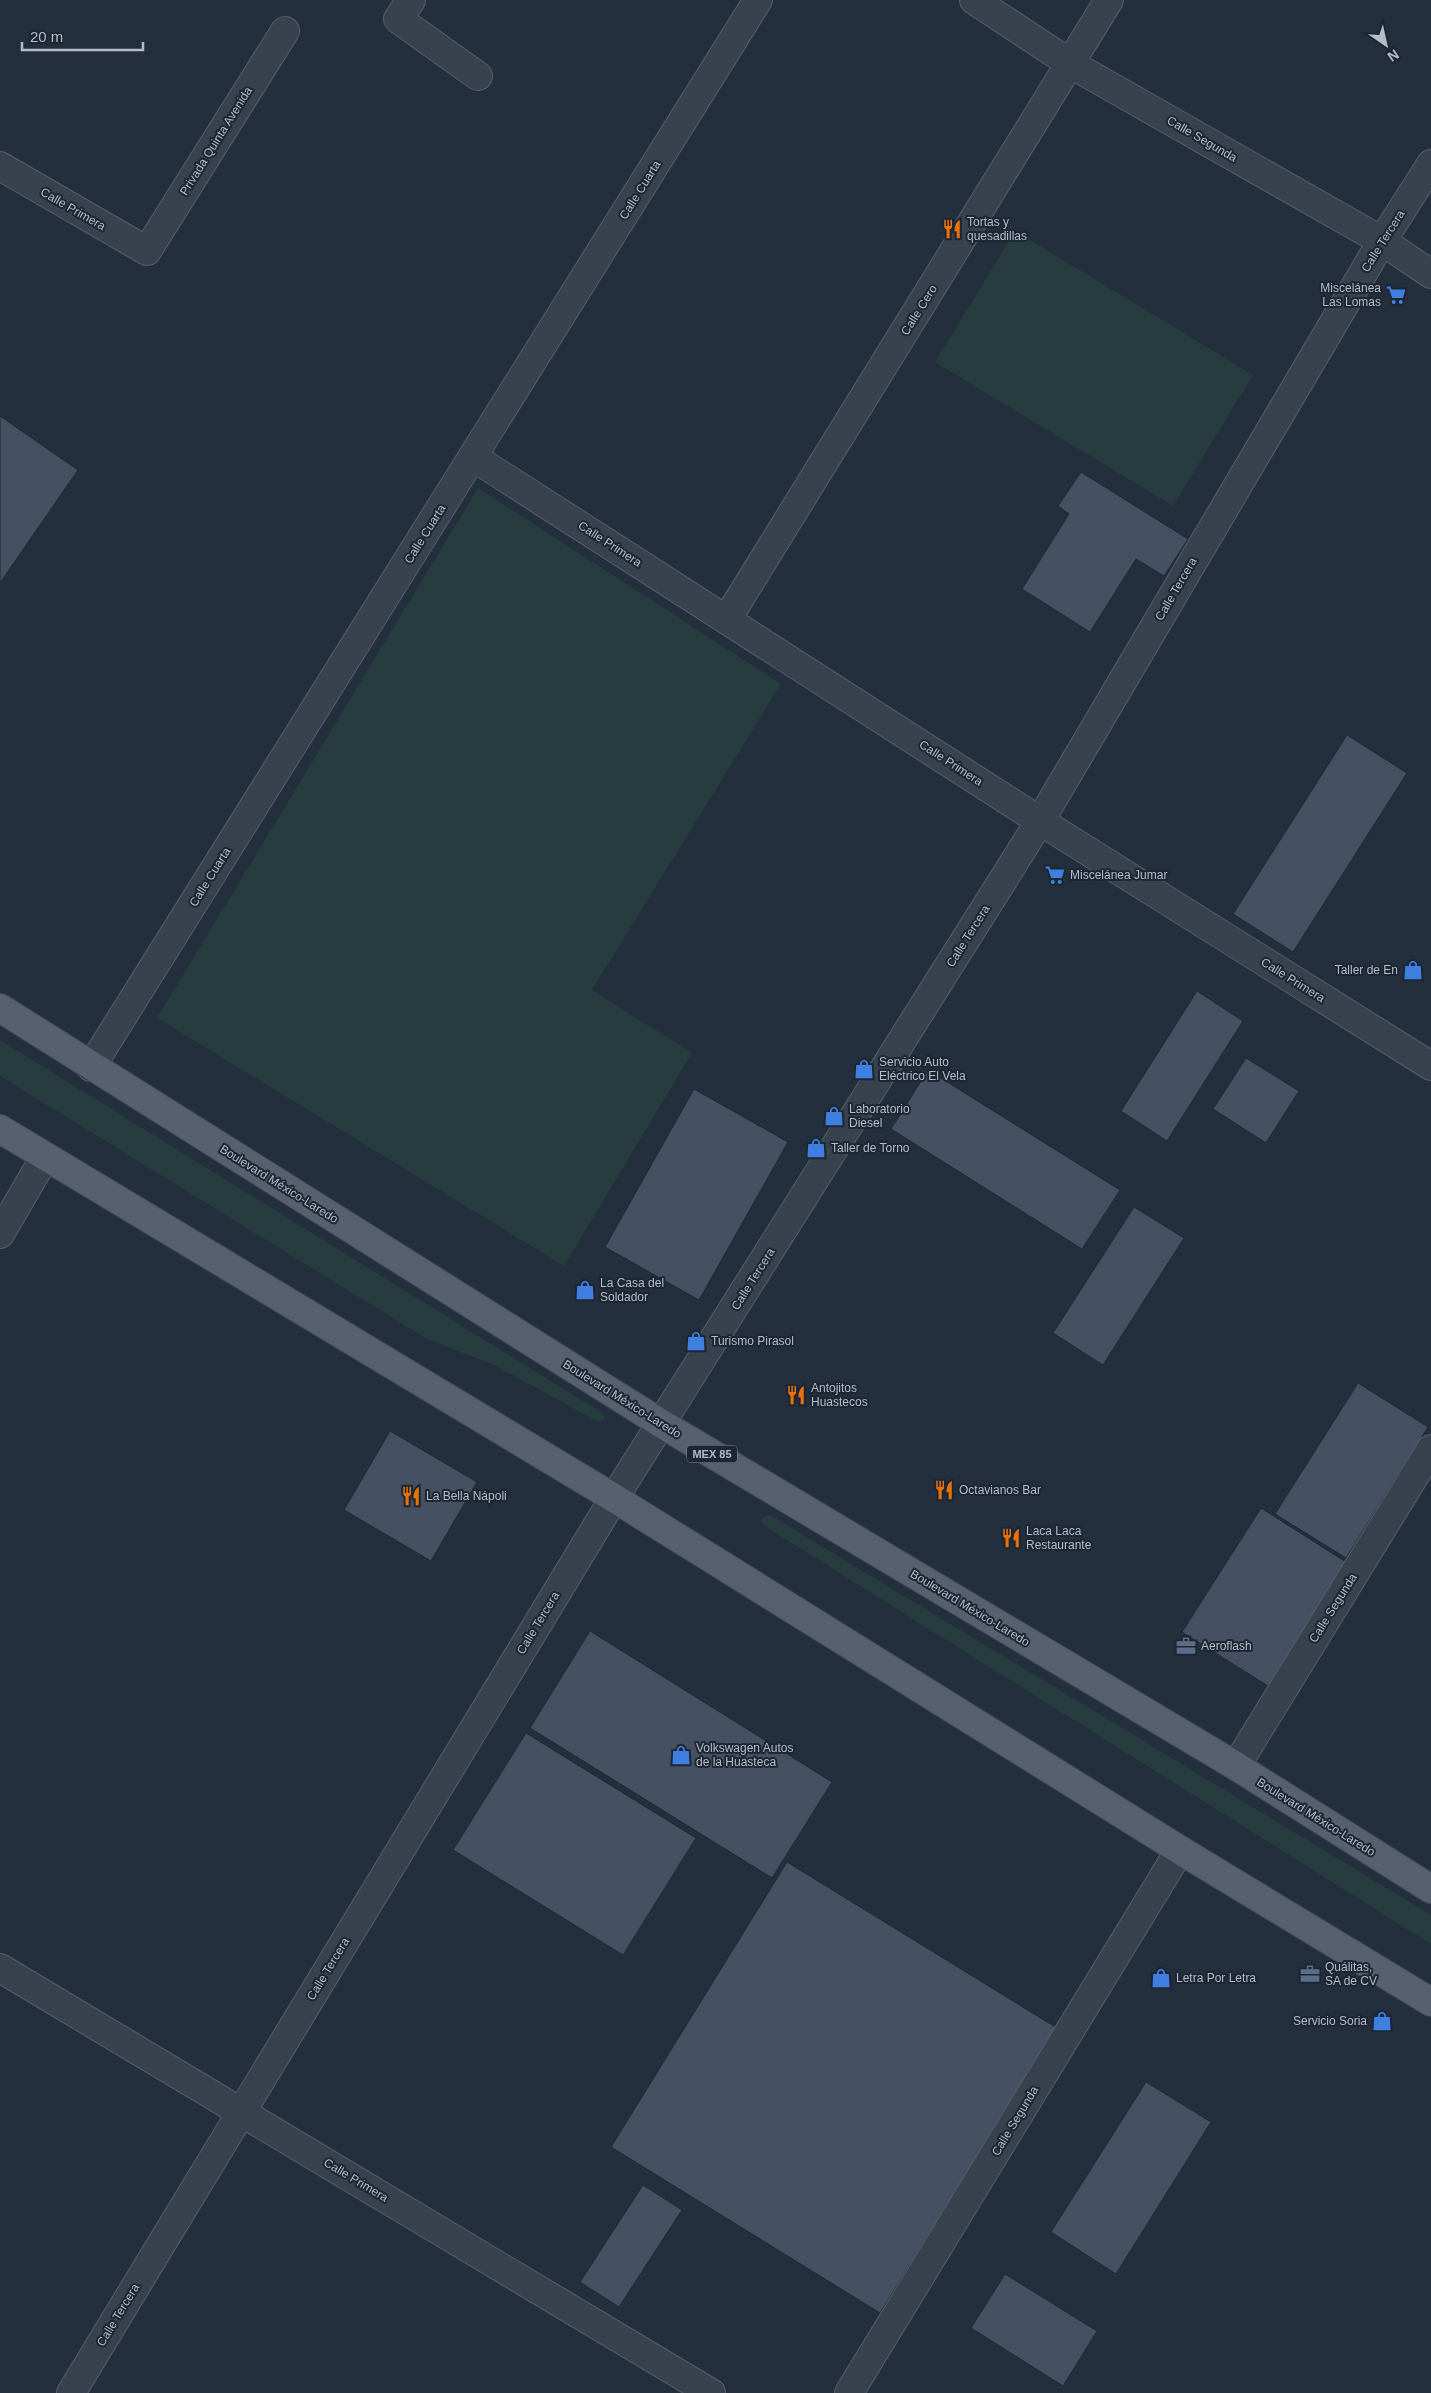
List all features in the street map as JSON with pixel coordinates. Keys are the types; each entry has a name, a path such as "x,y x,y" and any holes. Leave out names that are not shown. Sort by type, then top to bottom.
{"main road":[{"name":"Boulevard México-Laredo","path":"0,1008 91,1067 662,1424 1236,1766 1431,1889"},
{"path":"0,1129 614,1498 1180,1850 1431,2002"}],"street":[{"name":"Calle Cuarta","path":"91,1067 758,0"},
{"name":"Calle Segunda","path":"974,0 1071,64 1382,241 1431,274"},
{"name":"Calle Cero","path":"727,619 1109,0"},
{"path":"405,10 478,76"},
{"name":"Privada Quinta Avenida","path":"147,251 285,31"},
{"name":"Calle Tercera","path":"71,2393 614,1498 1040,821 1382,241 1431,164"},
{"name":"Calle Primera","path":"0,166 147,251"},
{"name":"Calle Primera","path":"473,457 1040,821 1431,1066"},
{"path":"0,1234 44,1157"},
{"name":"Calle Segunda","path":"1236,1766 1431,1449"},
{"name":"Calle Segunda","path":"849,2393 1180,1850"},
{"name":"Calle Primera","path":"0,1968 711,2393"}],"green space":[{"path":"1015,231 1253,375 1173,506 935,362"},
{"path":"478,488 781,684 592,990 692,1053 564,1266 157,1018"},
{"path":"0,1040 604,1414 604,1421 595,1420 494,1365 427,1339 0,1076"},
{"path":"766,1515 770,1515 1431,1915 1431,1944 763,1525 761,1520"}],"building":[{"path":"0,416 78,470 0,583"},
{"path":"1081,472 1188,539 1164,576 1136,559 1090,632 1022,589 1069,514 1058,506"},
{"path":"1347,735 1407,773 1293,952 1233,914"},
{"path":"1197,991 1243,1021 1167,1141 1121,1111"},
{"path":"1246,1058 1299,1091 1266,1143 1213,1109"},
{"path":"928,1070 1120,1190 1082,1249 891,1129"},
{"path":"694,1089 788,1142 699,1300 605,1247"},
{"path":"1134,1207 1184,1238 1103,1365 1053,1333"},
{"path":"1358,1383 1428,1427 1346,1558 1275,1514"},
{"name":"La Bella Nápoli","path":"390,1431 477,1482 431,1561 344,1510"},
{"path":"1261,1508 1346,1562 1268,1686 1182,1632"},
{"name":"Volkswagen Autos de la Huasteca","path":"590,1631 832,1782 772,1878 530,1728"},
{"path":"526,1733 696,1838 623,1955 453,1850"},
{"path":"787,1862 1057,2028 880,2313 611,2147"},
{"path":"1146,2082 1211,2122 1116,2274 1051,2232"},
{"path":"643,2185 682,2210 619,2307 580,2282"},
{"path":"1005,2274 1097,2331 1063,2386 971,2328"}],"place":[{"name":"Tortas y quesadillas","path":"952,229"},
{"name":"Miscelánea Las Lomas","path":"1396,295"},
{"name":"Miscelánea Jumar","path":"1055,875"},
{"name":"Taller de En","path":"1413,970"},
{"name":"Servicio Auto Eléctrico El Vela","path":"864,1069"},
{"name":"Laboratorio Diesel","path":"834,1116"},
{"name":"Taller de Torno","path":"816,1148"},
{"name":"La Casa del Soldador","path":"585,1290"},
{"name":"Turismo Pirasol","path":"696,1341"},
{"name":"Antojitos Huastecos","path":"796,1395"},
{"name":"Octavianos Bar","path":"944,1490"},
{"name":"La Bella Nápoli","path":"411,1496"},
{"name":"Laca Laca Restaurante","path":"1011,1538"},
{"name":"Aeroflash","path":"1186,1646"},
{"name":"Volkswagen Autos de la Huasteca","path":"681,1755"},
{"name":"Quálitas, SA de CV","path":"1310,1974"},
{"name":"Letra Por Letra","path":"1161,1978"},
{"name":"Servicio Soria","path":"1382,2021"}]}
